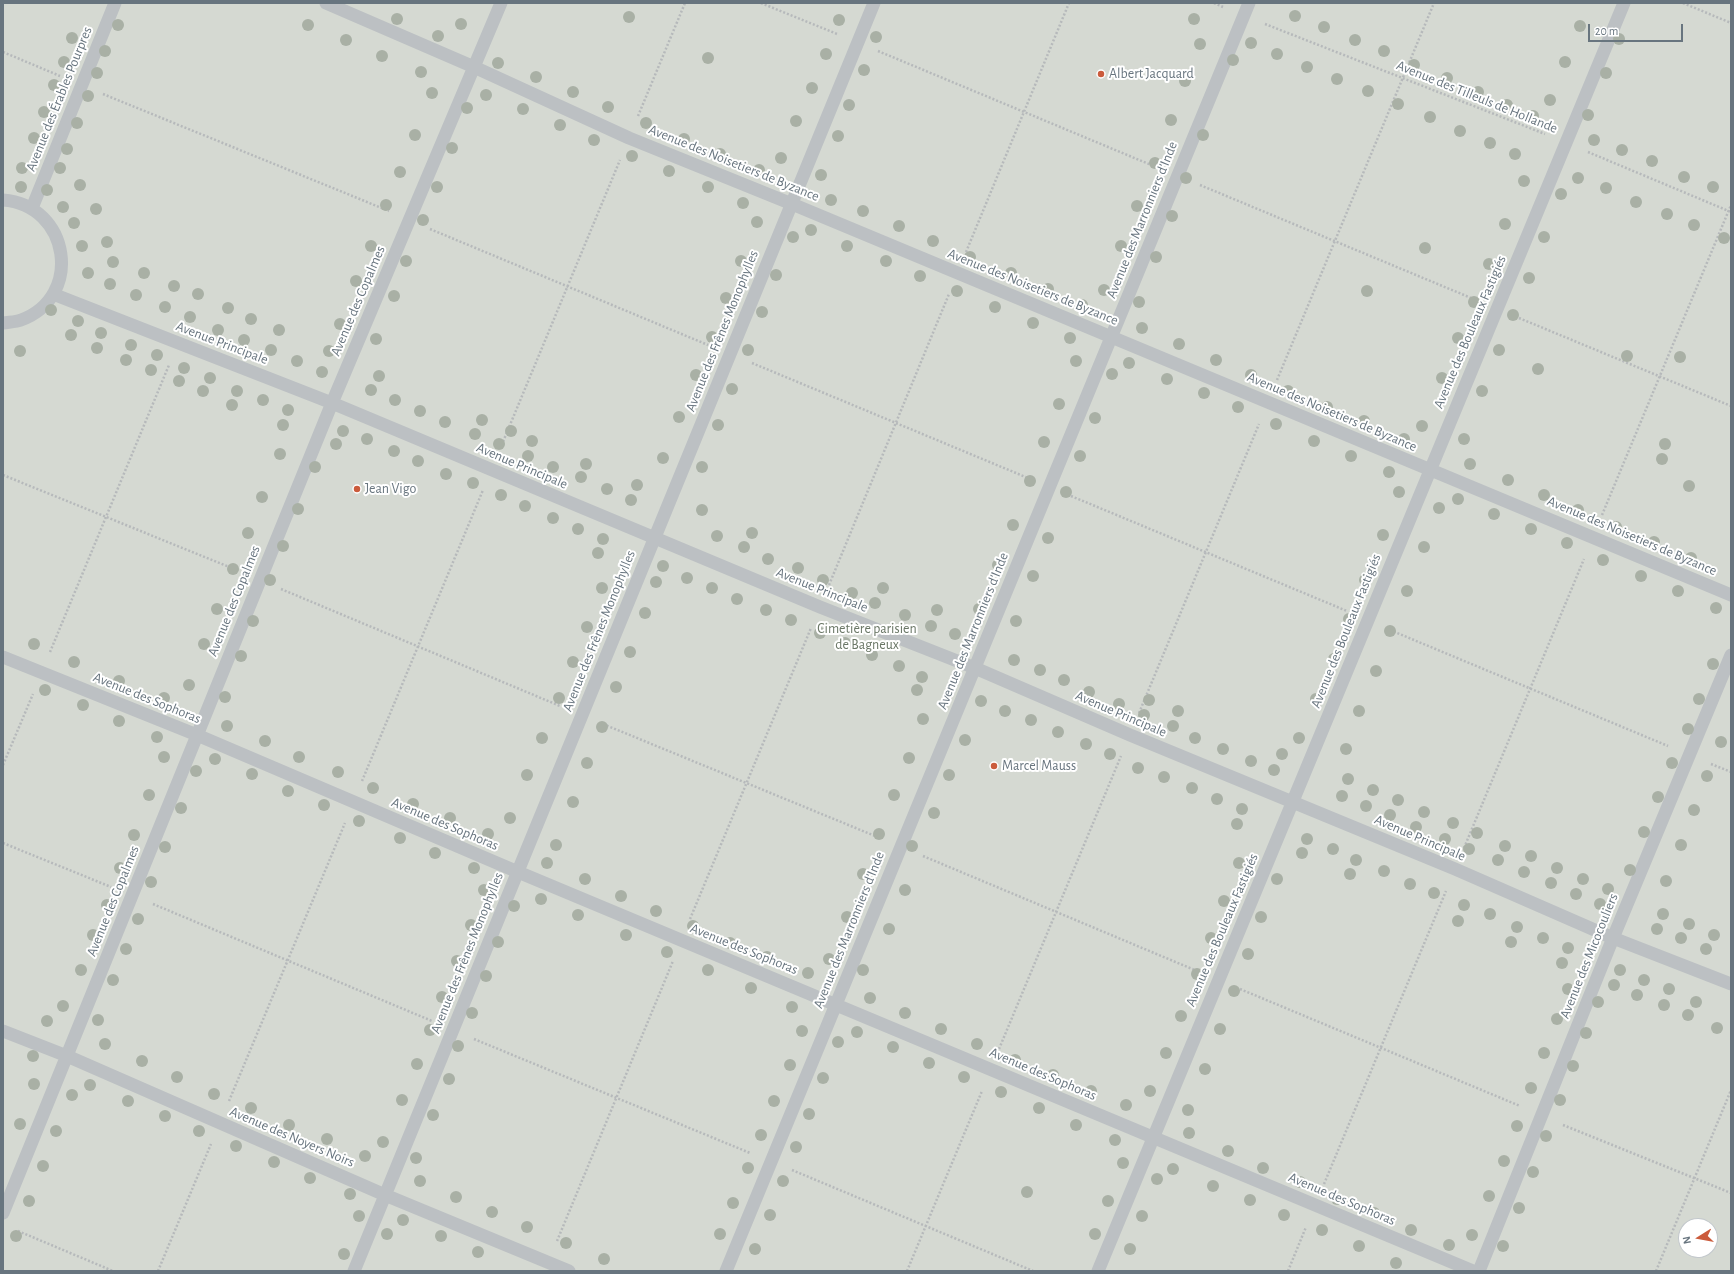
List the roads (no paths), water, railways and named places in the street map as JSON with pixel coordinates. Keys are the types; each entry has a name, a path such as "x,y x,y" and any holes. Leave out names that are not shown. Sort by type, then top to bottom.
{"lane":[{"name":"Avenue des Érables Pourpres","path":"32,208 115,3"},
{"name":"Avenue des Noisetiers de Byzance","path":"326,3 474,67 629,138 1111,336 1731,595"},
{"name":"Avenue des Copalmes","path":"3,1213 332,403 501,3"},
{"name":"Avenue des Frênes Monophylles","path":"354,1271 874,3"},
{"name":"Avenue des Marronniers d'Inde","path":"726,1271 1249,3"},
{"name":"Avenue des Bouleaux Fastigiés","path":"1098,1271 1624,3"},
{"path":"3,200 14,201 32,208 47,221 57,237 62,256 61,276 53,294 39,310 21,320 3,323"},
{"name":"Avenue Principale","path":"53,294 332,403 655,539 974,668 1130,735 1454,869 1613,938 1731,984"},
{"name":"Avenue des Micocouliers","path":"1479,1271 1613,938 1731,655"},
{"name":"Avenue des Sophoras","path":"3,657 197,735 518,872 1473,1271"},
{"name":"Avenue des Noyers Noirs","path":"3,1031 67,1056 385,1195 569,1271"}],"place":[{"name":"Albert Jacquard","path":"1101,74"},
{"name":"Jean Vigo","path":"357,489"},
{"name":"Marcel Mauss","path":"994,766"}],"park label":[{"name":"Cimetière parisien de Bagneux","path":"867,638"}]}
